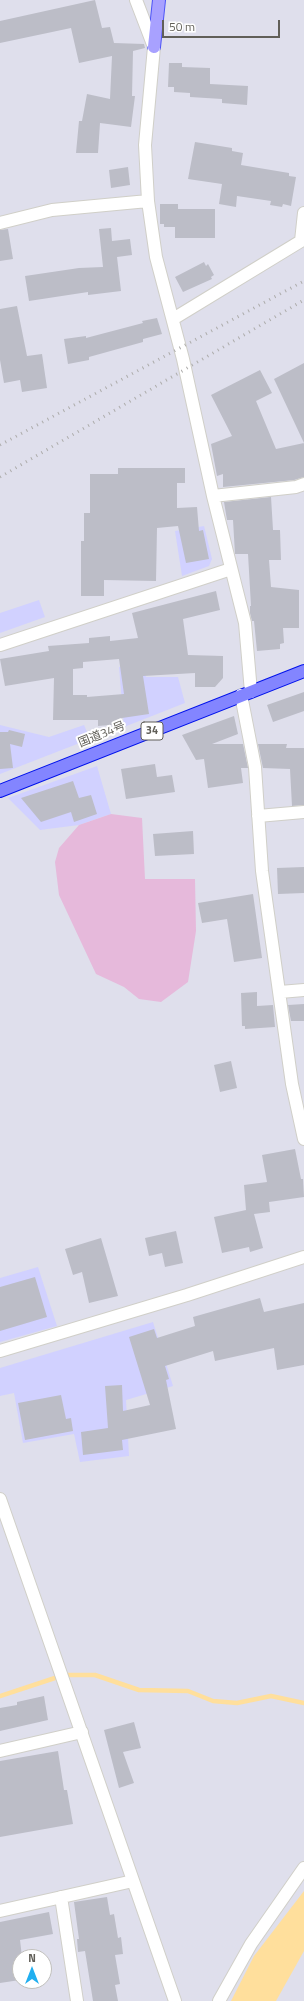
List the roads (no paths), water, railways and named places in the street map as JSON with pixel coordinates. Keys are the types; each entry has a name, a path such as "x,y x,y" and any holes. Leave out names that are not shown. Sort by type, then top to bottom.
{"highway":[{"name":"国道34号","path":"0,791 304,671"}],"main road":[{"path":"154,47 159,0"}],"street":[{"path":"136,0 154,47 145,145 148,201 156,257 173,319 213,496 245,623 246,693 254,767 262,871 292,1084 304,1139"},
{"path":"0,223 52,210 148,201"},
{"path":"173,319 300,241 304,213"},
{"path":"213,496 296,487 304,484"},
{"path":"0,645 231,569"},
{"path":"258,816 304,812"},
{"path":"280,992 304,990"},
{"path":"0,1351 187,1295 304,1257"},
{"path":"0,1499 175,2001"},
{"path":"0,1751 82,1732"},
{"path":"219,2001 252,1944 304,1868"},
{"path":"0,1911 133,1881"},
{"path":"61,1897 77,2001"}],"waterway":[{"path":"0,1696 64,1675 95,1675 139,1690 188,1691 213,1701 237,1703 271,1696 304,1703"}],"railway":[{"path":"0,445 304,281"},
{"path":"0,477 304,300"}]}
